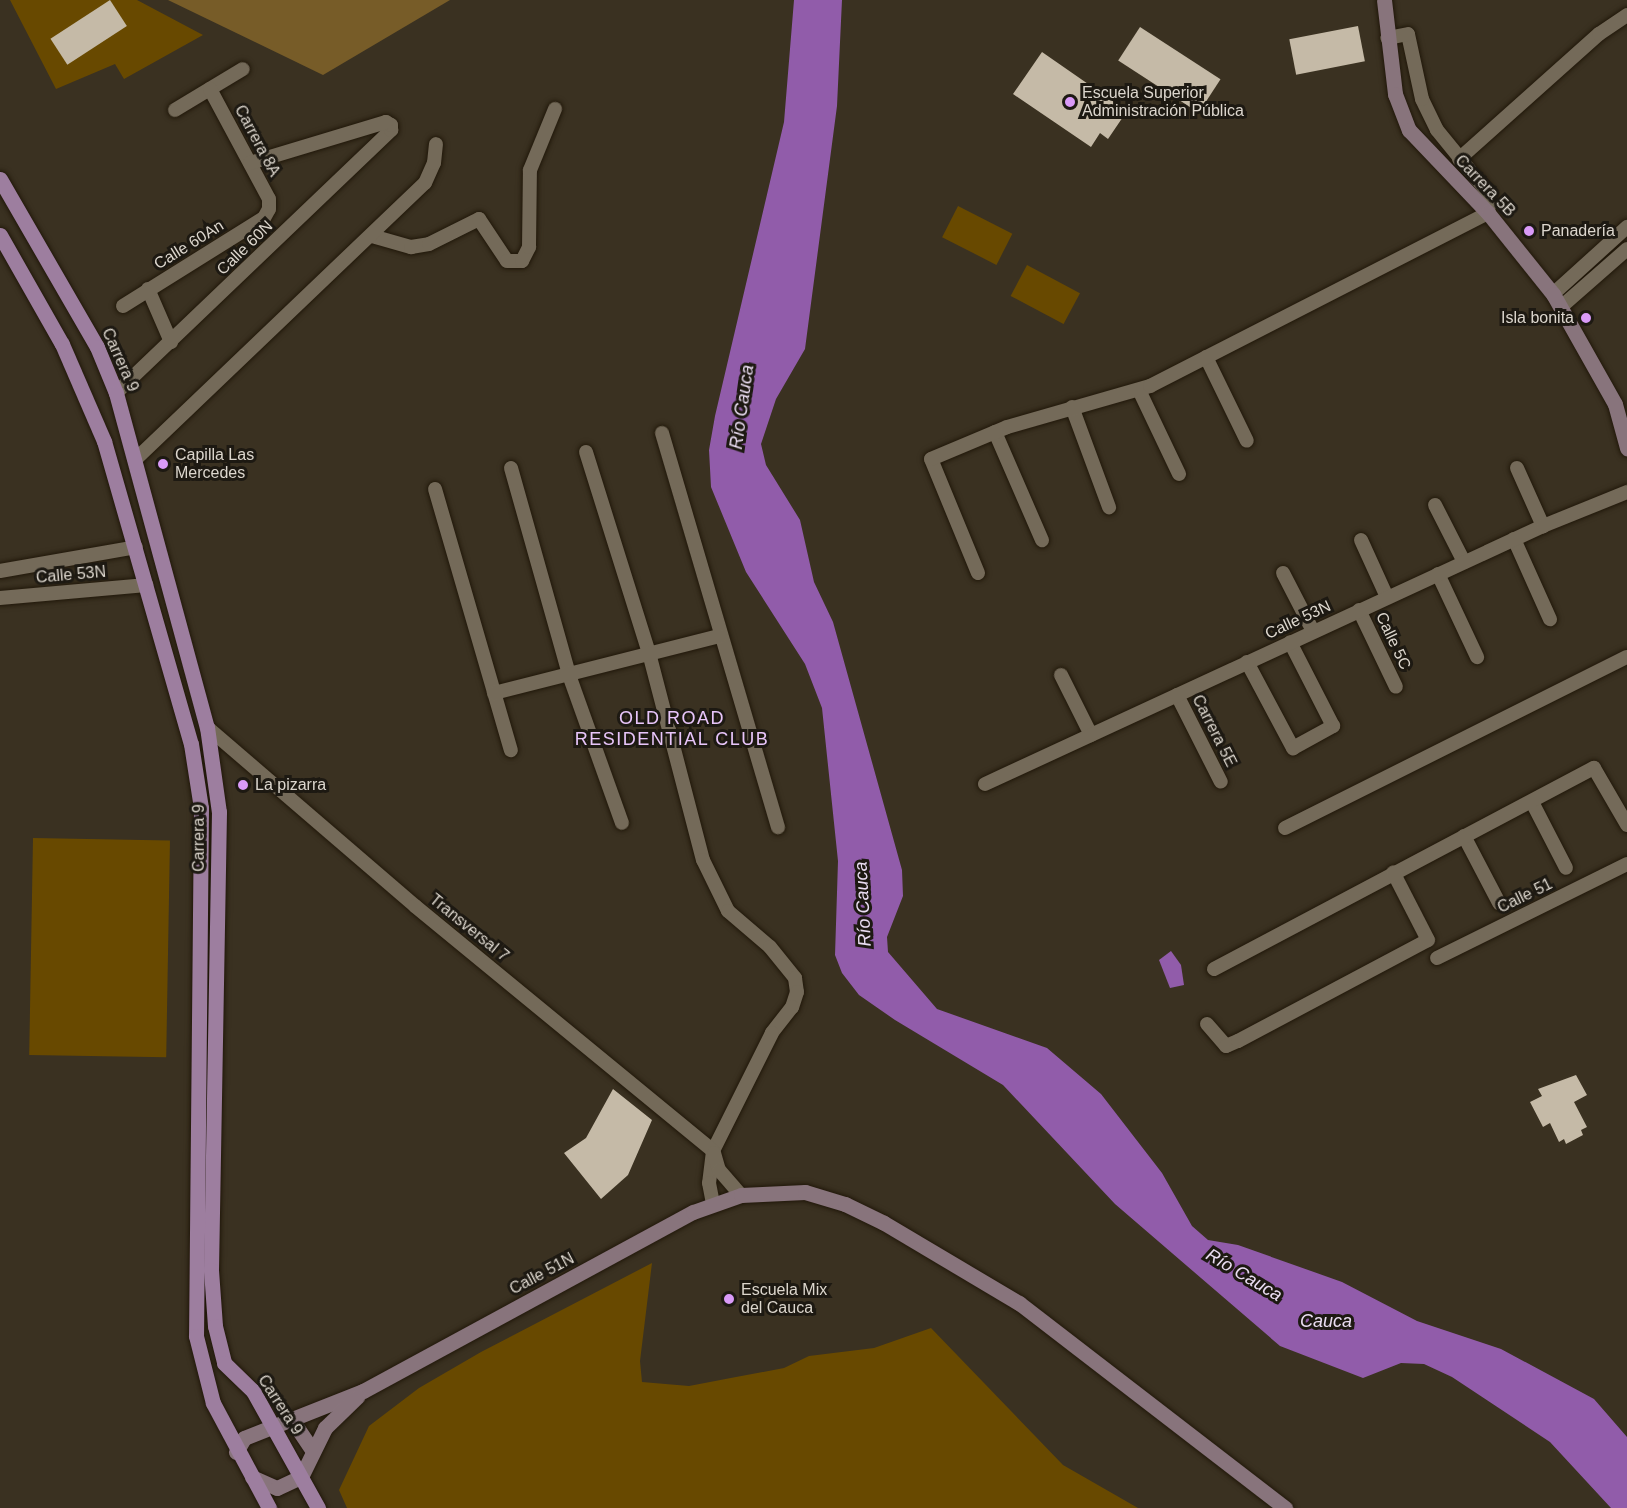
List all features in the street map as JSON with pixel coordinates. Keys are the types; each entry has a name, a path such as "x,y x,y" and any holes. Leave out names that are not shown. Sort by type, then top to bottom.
{"main road":[{"name":"Carrera 5B","path":"1384,0 1395,94 1410,130 1488,213 1553,294 1615,404 1627,448"},
{"name":"Carrera 9","path":"0,179 97,347 116,393 137,458 207,727 219,812 211,1270 215,1326 224,1363 253,1391 318,1508"},
{"name":"Carrera 9","path":"0,235 83,389 136,547 191,744 201,808 196,1336 213,1403 236,1452 269,1508"},
{"name":"Calle 51N","path":"236,1452 244,1438 272,1424 292,1420 363,1391 713,1203 741,1195 805,1192 845,1204 884,1223 1053,1327 1285,1508"},
{"name":"Calle 51N","path":"301,1476 311,1448 363,1391"},
{"path":"292,1420 311,1448"},
{"path":"252,1478 277,1488 301,1476"}],"street":[{"path":"1459,159 1599,34 1627,15"},
{"path":"978,573 931,462 996,432 1072,407 1139,390 1488,213 1490,195 1459,159 1422,99 1408,34 1387,38"},
{"path":"175,110 243,69"},
{"name":"Carrera 8A","path":"210,89 269,200 269,209"},
{"path":"372,236 411,247 429,244 479,219 507,261 522,261 529,247 530,170 555,109"},
{"name":"Calle 60N","path":"116,393 391,130 391,125 386,122 250,163"},
{"path":"137,458 426,183 436,144"},
{"name":"Calle 60An","path":"123,306 264,218 269,209"},
{"path":"1553,294 1627,227"},
{"path":"1561,307 1627,249"},
{"path":"148,289 171,342"},
{"path":"1206,357 1247,441"},
{"path":"1139,390 1179,474"},
{"path":"1072,407 1109,507"},
{"path":"996,432 1042,540"},
{"path":"662,433 778,827"},
{"path":"586,452 649,653 704,860 728,911 770,946 795,978 797,992 713,1151 709,1183 713,1203"},
{"path":"511,468 569,675 622,823"},
{"path":"1517,468 1543,526"},
{"path":"435,489 511,750"},
{"name":"Calle 53N","path":"986,784 1514,539 1627,492"},
{"path":"1435,505 1464,562"},
{"path":"1514,539 1550,619"},
{"path":"1361,540 1387,597"},
{"name":"Calle 53N","path":"0,571 136,547"},
{"path":"1283,573 1313,632"},
{"path":"1438,574 1477,657"},
{"name":"Calle 53N","path":"0,598 146,585"},
{"name":"Calle 5C","path":"1359,610 1396,687"},
{"path":"494,693 720,636"},
{"path":"1247,662 1293,748 1333,726 1290,642"},
{"path":"1285,828 1627,657"},
{"path":"1061,675 1091,735"},
{"name":"Carrera 5E","path":"1177,695 1221,782"},
{"name":"Transversal 7","path":"207,727 415,906 713,1151"},
{"path":"1214,969 1594,768 1627,825"},
{"path":"1532,802 1566,868"},
{"path":"1464,836 1499,903"},
{"name":"Calle 51","path":"1437,958 1627,864"},
{"path":"1208,1024 1226,1046 1428,940 1394,872"},
{"path":"713,1151 719,1170 741,1195"}],"shaded area":[{"path":"10,0 137,0 203,35 124,79 115,64 56,89"},
{"path":"168,0 450,0 323,75"},
{"path":"958,206 1012,234 996,265 942,237"},
{"path":"1027,265 1080,293 1064,324 1011,296"},
{"path":"33,838 170,840 166,1057 29,1055"},
{"path":"652,1263 640,1361 642,1382 689,1386 784,1368 809,1356 874,1348 931,1328 1063,1465 1138,1508 347,1508 339,1490 369,1426 419,1388 481,1352"}],"water":[{"name":"Cauca","path":"794,0 842,0 837,106 805,349 776,399 761,444 766,465 800,520 814,582 833,622 902,870 903,896 887,937 888,952 937,1009 1047,1048 1101,1094 1162,1173 1192,1226 1208,1240 1238,1245 1342,1282 1417,1321 1501,1349 1594,1399 1627,1437 1627,1508 1611,1508 1550,1442 1452,1377 1424,1364 1401,1363 1363,1378 1280,1346 1115,1204 1003,1085 895,1020 859,995 842,973 835,955 838,861 822,708 805,664 746,572 711,487 709,450 784,122"},
{"path":"1171,951 1181,965 1184,985 1170,988 1159,960"}],"building":[{"path":"110,0 127,26 67,65 50,39"},
{"path":"1358,26 1365,61 1296,75 1289,39"},
{"name":"Escuela Superior Administración Pública","path":"1140,27 1221,79 1199,113 1118,61"},
{"name":"Escuela Superior Administración Pública","path":"1042,52 1127,111 1108,139 1100,133 1091,147 1013,94"},
{"path":"1576,1075 1587,1095 1574,1102 1587,1127 1581,1130 1583,1135 1566,1144 1564,1139 1559,1142 1550,1123 1543,1127 1530,1102 1542,1096 1538,1089"},
{"path":"613,1089 652,1120 628,1175 601,1199 564,1153 586,1138"}],"place":[{"name":"Escuela Superior Administración Pública","path":"1070,102"},
{"name":"Panadería","path":"1529,231"},
{"name":"Isla bonita","path":"1586,318"},
{"name":"Capilla Las Mercedes","path":"163,464"},
{"name":"La pizarra","path":"243,785"},
{"name":"Escuela Mix del Cauca","path":"729,1299"}],"district":[{"name":"OLD ROAD RESIDENTIAL CLUB","path":"672,729"}],"water label":[{"name":"Río Cauca","path":"742,407"},
{"name":"Río Cauca","path":"863,904"},
{"name":"Río Cauca","path":"1244,1275"}]}
